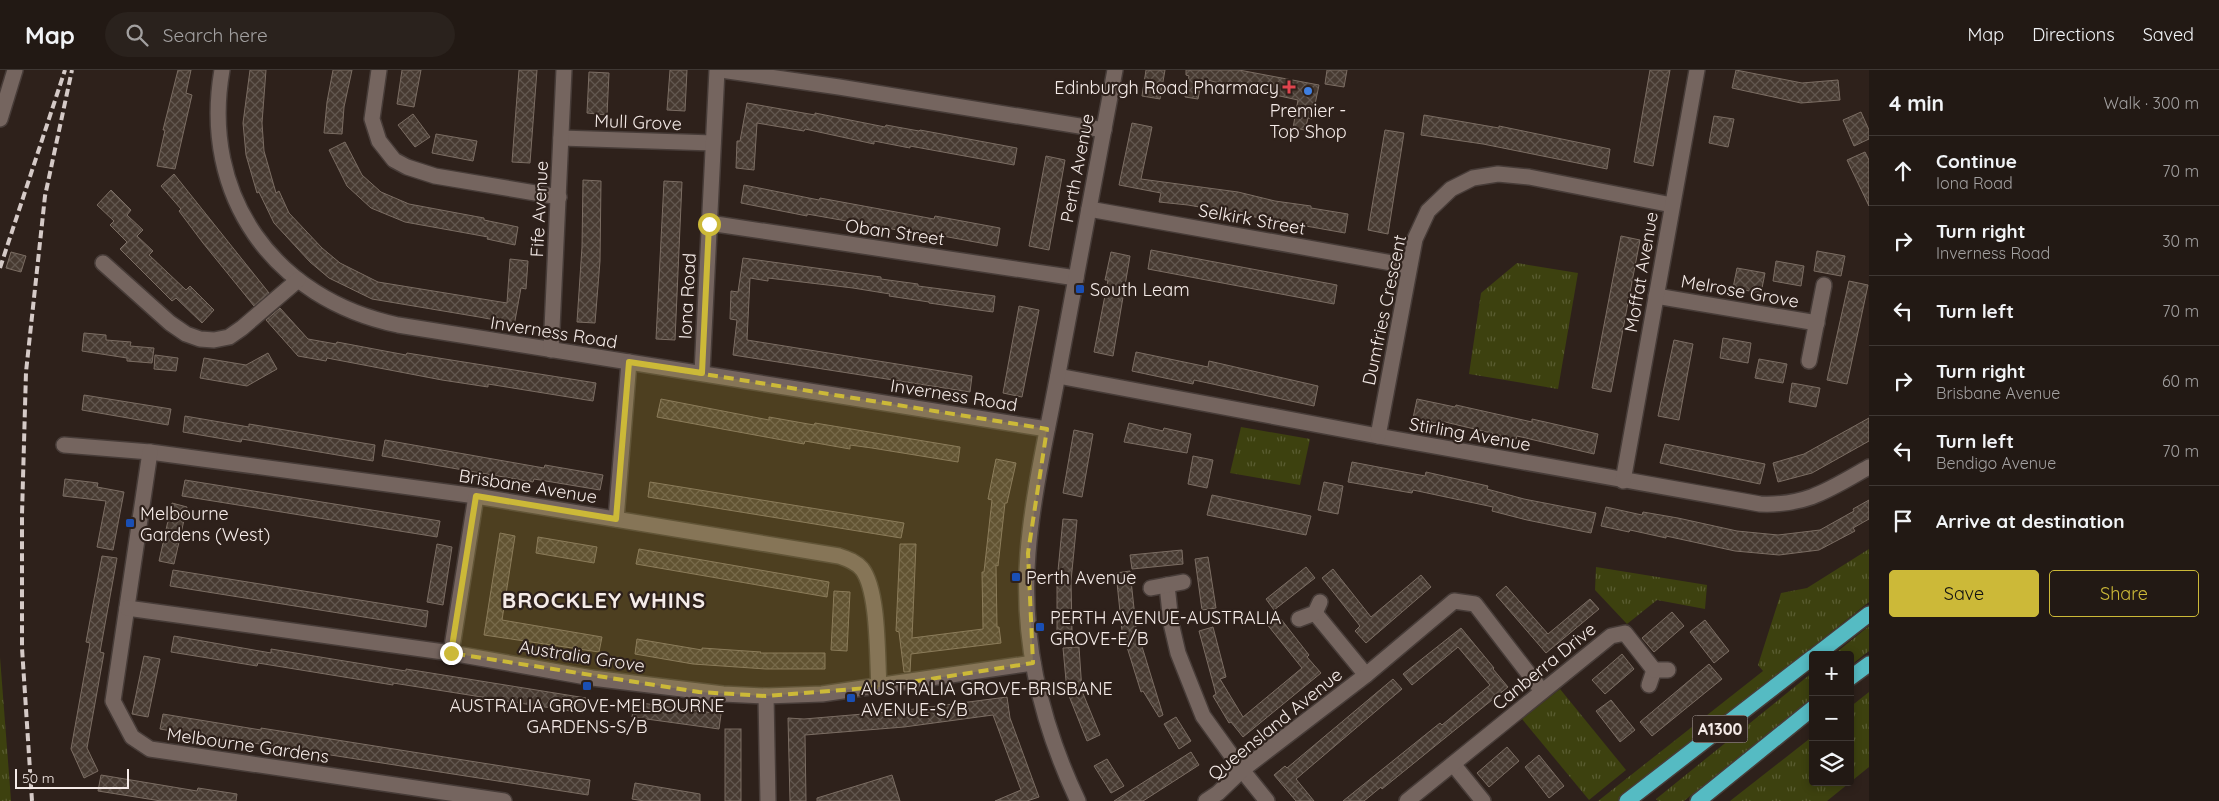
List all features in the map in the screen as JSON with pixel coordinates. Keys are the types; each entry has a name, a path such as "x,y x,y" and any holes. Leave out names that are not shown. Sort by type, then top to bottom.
{"highway":[{"path":"1821,651 1869,614"},
{"name":"A1300","path":"1627,801 1809,660"},
{"path":"1854,675 1869,664"},
{"name":"A1300","path":"1698,801 1809,711"}],"street":[{"path":"0,119 15,70"},
{"name":"Inverness Road","path":"222,70 218,92 217,123 220,150 228,183 242,213 257,238 282,268 334,304 377,321 1047,429"},
{"path":"379,70 372,119 379,141 394,160 407,167 435,176 558,197"},
{"name":"Fife Avenue","path":"551,350 564,70"},
{"name":"Iona Road","path":"702,373 717,70"},
{"path":"721,70 840,87 1104,130"},
{"name":"Perth Avenue","path":"1078,801 1051,737 1032,663 1027,605 1028,553 1047,429 1114,70"},
{"name":"Moffat Avenue","path":"1623,481 1697,70"},
{"name":"Mull Grove","path":"561,138 713,143"},
{"name":"Dumfries Crescent","path":"1378,436 1415,240 1428,211 1451,189 1473,178 1498,174 1530,177 1672,205"},
{"name":"Selkirk Street","path":"1089,209 1409,266"},
{"name":"Oban Street","path":"709,224 1076,278"},
{"path":"102,263 170,323 186,334 200,339 214,340 229,336 242,328 298,280"},
{"name":"Melrose Grove","path":"1810,361 1824,285"},
{"name":"Melrose Grove","path":"1656,296 1817,323"},
{"path":"616,519 629,362"},
{"name":"Stirling Avenue","path":"1058,376 1623,481 1760,504 1783,505 1812,497 1869,467"},
{"name":"Brisbane Avenue","path":"64,445 150,452 476,496 840,556 852,560 862,569 870,583 874,600 879,687"},
{"name":"Melbourne Gardens","path":"150,452 113,701 132,736 150,749 504,801"},
{"path":"451,653 476,496"},
{"path":"1151,588 1175,584 1171,623 1178,653 1203,716 1267,801"},
{"name":"Queensland Avenue","path":"1206,801 1218,793 1242,770 1366,675 1454,600 1475,604 1542,691"},
{"name":"Queensland Avenue","path":"1299,619 1318,607 1366,675"},
{"name":"Australia Grove","path":"127,608 451,653 592,678 700,692 766,696 822,694 1032,663"},
{"name":"Canberra Drive","path":"1407,801 1610,636 1625,633 1661,670 1649,685"},
{"path":"766,696 768,801"},
{"path":"1453,764 1483,801"}],"highlighted area":[{"path":"629,362 1047,429 1028,553 1033,663 879,687 766,696 699,692 451,653 476,496 616,519"}],"green space":[{"path":"1517,263 1578,273 1558,389 1469,374 1481,293"},
{"path":"1241,427 1310,439 1300,485 1230,473"},
{"path":"1869,549 1869,602 1618,801 1598,801 1763,671 1758,665 1781,593 1807,588"},
{"path":"1596,567 1707,585 1705,609 1657,600 1627,624 1595,590"},
{"path":"1869,626 1869,651 1854,663 1854,651 1838,651"},
{"path":"0,657 11,800 11,801 0,801"},
{"path":"1809,675 1809,700 1684,801 1658,801 1656,799"},
{"path":"1560,689 1626,770 1589,800 1522,719"},
{"path":"1869,692 1869,767 1854,779 1854,741 1854,704"},
{"path":"1809,739 1809,786 1846,786 1827,801 1730,801"}],"building":[{"path":"178,70 191,70 186,93 192,95 175,169 157,166 165,130 163,130"},
{"path":"250,70 266,70 262,123 264,151 276,193 279,191 289,213 322,248 340,263 378,282 507,303 510,259 528,261 526,289 521,288 514,326 505,325 506,322 372,299 329,278 310,262 274,223 259,192 257,193 246,155 243,123"},
{"path":"333,70 352,70 344,107 342,134 324,133"},
{"path":"402,70 421,70 414,107 397,104"},
{"path":"519,70 537,70 530,163 512,162"},
{"path":"670,70 687,70 685,111 667,110"},
{"path":"1146,70 1165,70 1160,99 1142,96"},
{"path":"1186,70 1239,70 1319,85 1312,119 1308,118 1305,130 1293,128 1298,100 1202,79 1198,99 1185,97 1189,76 1186,75"},
{"path":"1327,70 1347,70 1344,87 1325,84"},
{"path":"1650,70 1670,70 1653,166 1634,162"},
{"path":"1736,70 1802,83 1838,80 1840,100 1801,103 1732,88"},
{"path":"589,72 609,73 607,115 587,113"},
{"path":"747,103 815,115 815,113 885,127 886,125 920,130 1017,148 1014,165 910,146 910,148 874,141 874,144 805,129 804,131 757,123 754,170 736,168 737,141 740,141"},
{"path":"1861,112 1869,130 1869,139 1854,146 1843,120"},
{"path":"413,114 430,137 415,147 398,125"},
{"path":"1424,115 1499,128 1499,126 1610,149 1607,169 1483,144 1421,135"},
{"path":"1714,116 1734,119 1728,147 1709,143"},
{"path":"1132,123 1152,127 1141,179 1238,192 1275,201 1348,214 1345,233 1188,205 1159,202 1161,193 1119,185"},
{"path":"1385,130 1404,133 1388,234 1368,230"},
{"path":"436,134 477,141 473,161 432,153"},
{"path":"345,142 362,175 381,192 409,204 484,218 484,220 518,227 515,245 487,239 488,237 405,222 371,208 347,186 329,150"},
{"path":"1865,152 1869,160 1869,206 1847,160"},
{"path":"1046,156 1065,160 1049,250 1029,246"},
{"path":"174,174 269,293 254,306 203,243 179,211 181,209 161,186"},
{"path":"583,180 601,181 600,261 595,323 577,322 582,247"},
{"path":"664,181 682,182 675,340 656,339"},
{"path":"744,185 819,200 820,198 934,219 935,216 1000,228 997,246 807,214 807,216 741,203"},
{"path":"111,190 131,210 127,215 143,230 137,236 153,251 149,255 186,290 190,286 214,310 202,323 176,298 172,301 120,249 127,242 110,225 114,221 97,205"},
{"path":"1621,236 1640,240 1611,392 1592,388"},
{"path":"1151,250 1337,285 1334,304 1148,269"},
{"path":"1817,251 1845,256 1841,276 1814,271"},
{"path":"11,252 26,256 21,272 6,268"},
{"path":"1111,252 1130,256 1113,356 1094,352 1108,280 1105,280"},
{"path":"743,258 881,277 881,279 918,284 918,286 995,296 993,312 929,303 853,288 768,278 768,281 750,278 747,340 972,376 970,392 733,355 737,320 730,319 731,291 738,292"},
{"path":"1776,261 1804,266 1801,286 1773,281"},
{"path":"1737,268 1765,273 1761,293 1733,288"},
{"path":"1849,281 1868,285 1847,384 1827,380"},
{"path":"1019,306 1039,310 1022,397 1003,393"},
{"path":"280,308 308,339 596,383 593,401 488,384 488,387 442,380 327,358 326,361 298,356 266,320"},
{"path":"84,333 106,335 106,340 131,342 130,346 154,348 152,363 127,361 127,358 82,351"},
{"path":"1723,338 1751,343 1748,363 1720,358"},
{"path":"1674,340 1693,344 1679,420 1658,416"},
{"path":"1136,352 1208,367 1209,361 1318,386 1314,406 1194,380 1193,384 1132,371"},
{"path":"268,353 277,369 247,386 200,378 204,358 246,365"},
{"path":"155,355 178,358 176,371 154,369"},
{"path":"1759,359 1787,364 1783,383 1755,378"},
{"path":"1792,383 1820,388 1816,407 1789,402"},
{"path":"84,395 171,409 168,425 82,410"},
{"path":"661,399 769,420 769,417 814,425 815,423 960,447 958,462 850,445 850,449 805,441 804,444 657,417"},
{"path":"1417,399 1455,407 1456,405 1532,422 1532,419 1598,434 1594,454 1517,436 1516,439 1441,421 1440,424 1413,418"},
{"path":"185,416 249,427 249,424 375,445 373,461 242,439 241,442 183,432"},
{"path":"1869,418 1869,441 1812,473 1778,482 1773,463 1804,454"},
{"path":"1129,423 1163,431 1164,428 1191,434 1187,453 1124,442"},
{"path":"1074,430 1093,434 1082,497 1063,493"},
{"path":"385,440 544,468 545,465 603,475 600,490 534,479 533,482 382,456"},
{"path":"1665,444 1765,464 1760,484 1660,463"},
{"path":"1193,456 1213,460 1207,488 1188,484"},
{"path":"996,459 1016,463 1007,503 1005,503 998,566 996,565 997,627 999,627 1001,643 911,654 910,672 904,672 899,632 896,631 900,544 916,544 912,638 983,629 982,572 984,572 992,500 988,499"},
{"path":"1352,462 1425,476 1426,472 1488,486 1487,489 1524,499 1596,513 1591,533 1527,520 1492,511 1493,507 1413,490 1412,493 1348,482"},
{"path":"65,479 98,483 97,487 124,492 113,550 97,547 106,501 63,496"},
{"path":"185,480 440,521 437,537 182,496"},
{"path":"650,482 904,523 901,538 648,497"},
{"path":"1324,482 1343,486 1338,514 1318,510"},
{"path":"1212,495 1311,516 1306,535 1207,515"},
{"path":"1869,500 1869,519 1853,528 1855,531 1819,550 1779,555 1735,551 1666,536 1666,538 1601,526 1606,507 1642,515 1643,512 1678,518 1737,531 1778,535 1820,530 1854,511 1853,509"},
{"path":"172,503 187,507 174,564 159,561"},
{"path":"1063,519 1077,520 1071,581 1072,632 1057,632 1057,581"},
{"path":"500,533 515,536 502,620 602,637 599,652 484,635"},
{"path":"538,537 597,547 594,563 536,553"},
{"path":"437,544 452,547 443,605 427,602"},
{"path":"639,549 829,582 827,597 636,564"},
{"path":"1182,550 1183,564 1132,569 1130,555"},
{"path":"102,556 117,558 100,652 104,653 87,748 98,771 84,778 71,749 90,643 86,642"},
{"path":"1208,557 1216,608 1202,610 1195,559"},
{"path":"1306,567 1315,578 1274,610 1266,599"},
{"path":"1333,569 1371,617 1421,575 1431,587 1366,643 1355,631 1360,626 1322,578"},
{"path":"173,570 428,611 426,627 170,586"},
{"path":"1130,571 1136,627 1163,715 1159,717 1143,691 1141,692 1122,631 1116,573"},
{"path":"1506,586 1548,634 1590,599 1599,609 1546,653 1496,595"},
{"path":"834,591 850,592 847,651 831,650"},
{"path":"1672,612 1684,626 1654,652 1642,638"},
{"path":"1277,614 1309,655 1307,657 1321,673 1243,737 1231,722 1229,723 1213,696 1216,694 1199,631 1213,627 1226,677 1220,679 1243,717 1302,668 1266,623"},
{"path":"1705,620 1729,651 1714,663 1690,632"},
{"path":"1461,628 1508,687 1382,789 1381,787 1364,801 1343,801 1440,723 1442,725 1490,685 1458,647 1412,685 1403,674"},
{"path":"174,636 271,653 271,649 586,698 583,713 258,663 257,666 171,652"},
{"path":"637,639 702,650 702,648 760,653 825,653 825,669 766,669 693,664 635,654"},
{"path":"1079,647 1082,691 1100,735 1087,741 1067,691 1063,648"},
{"path":"1622,654 1634,669 1605,694 1592,680"},
{"path":"144,656 160,659 148,717 132,714"},
{"path":"1709,664 1722,679 1652,736 1640,722"},
{"path":"1393,679 1402,689 1296,779 1314,801 1296,801 1274,775 1285,766 1287,768"},
{"path":"1007,697 1010,718 1039,797 1027,801 995,801 1021,790 993,715 904,727 805,735 806,801 790,801 788,718 804,719 899,711"},
{"path":"1611,700 1635,730 1620,742 1596,711"},
{"path":"634,702 721,714 719,729 632,717"},
{"path":"163,714 590,780 588,795 247,742 247,744 160,729"},
{"path":"1176,717 1191,741 1179,749 1164,724"},
{"path":"725,729 741,729 741,801 725,801"},
{"path":"1507,747 1519,761 1489,787 1477,773"},
{"path":"1191,752 1199,765 1143,801 1114,801"},
{"path":"1539,755 1564,786 1549,798 1525,767"},
{"path":"1107,759 1124,786 1111,793 1094,766"},
{"path":"101,775 197,791 198,788 237,794 236,801 161,801 98,791"},
{"path":"892,775 900,801 817,801 817,798"},
{"path":"635,783 700,794 700,801 644,801 632,799"}],"railway":[{"path":"0,268 65,70"},
{"path":"32,801 22,648 22,514 26,372 45,196 72,70"}],"place":[{"name":"Edinburgh Road Pharmacy","path":"1289,87"},
{"name":"Premier - Top Shop","path":"1308,91"},
{"name":"South Leam","path":"1080,289"},
{"name":"Melbourne Gardens (West)","path":"130,523"},
{"name":"Perth Avenue","path":"1016,577"},
{"name":"PERTH AVENUE-AUSTRALIA GROVE-E/B","path":"1040,627"},
{"name":"AUSTRALIA GROVE-MELBOURNE GARDENS-S/B","path":"587,686"},
{"name":"AUSTRALIA GROVE-BRISBANE AVENUE-S/B","path":"851,698"}],"district":[{"name":"BROCKLEY WHINS","path":"604,600"}],"route":[{"path":"451,653 476,496 616,519 629,362 702,373 709,224"}]}
